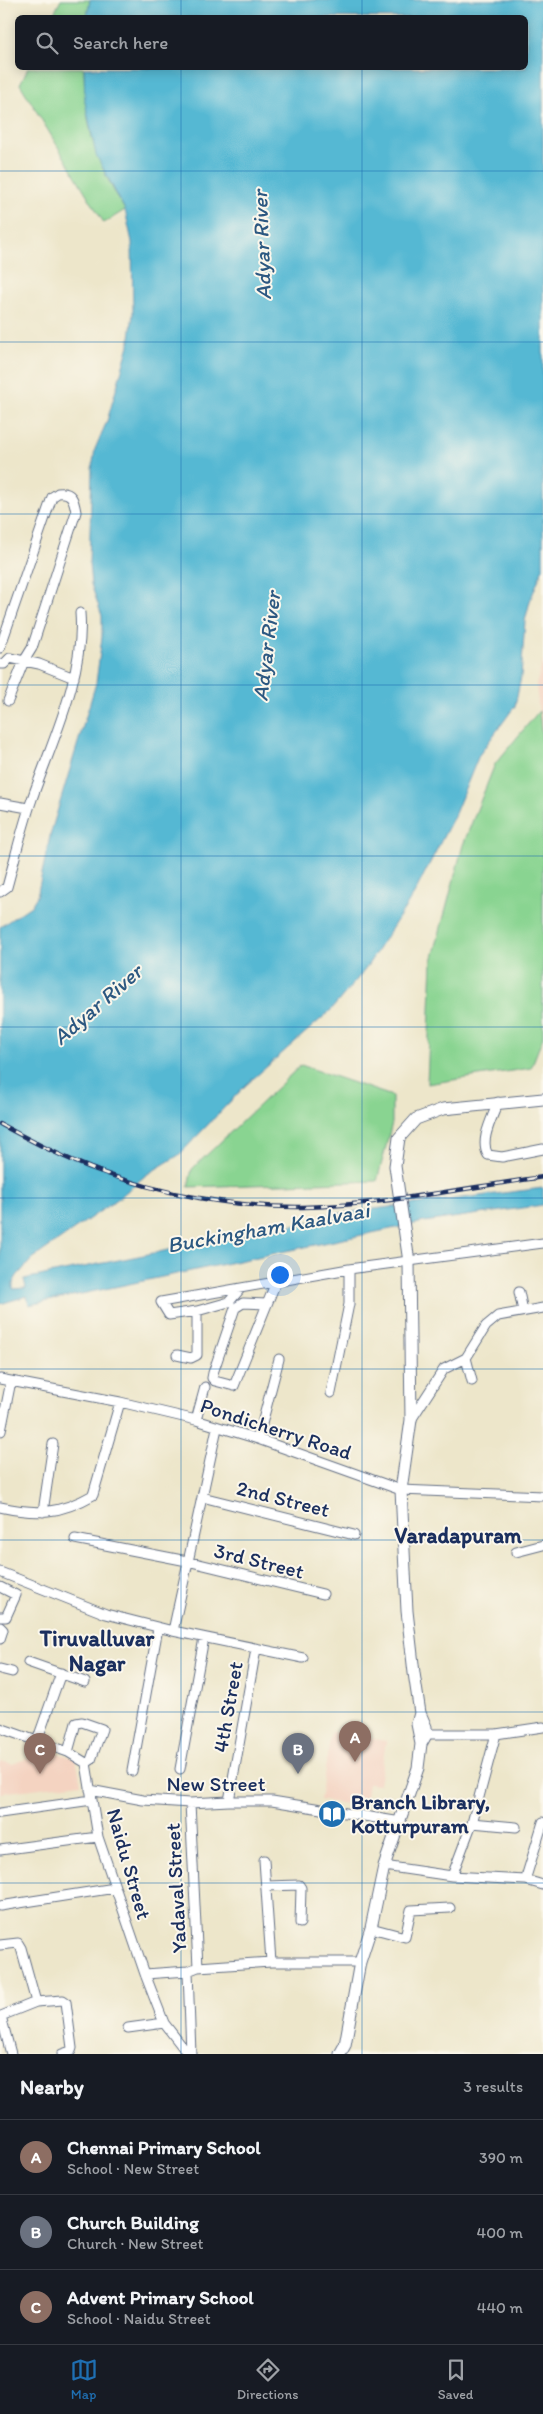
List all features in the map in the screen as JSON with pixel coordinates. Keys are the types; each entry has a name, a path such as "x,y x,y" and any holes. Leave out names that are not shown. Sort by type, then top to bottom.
{"street":[{"path":"0,648 52,497 58,493 68,494 74,500 76,512 38,632 8,701"},
{"path":"0,892 6,887 28,808 74,678 82,637 80,613"},
{"path":"0,664 4,664 10,658 39,664 74,678"},
{"path":"0,803 28,808"},
{"path":"343,2051 360,1962 371,1928 384,1866 390,1846 401,1822 418,1768 423,1739 417,1724 420,1713 407,1611 401,1490 411,1420 409,1262 395,1166 398,1138 416,1119 443,1109 543,1099"},
{"path":"498,1102 487,1132 485,1145 488,1155 502,1157 543,1149"},
{"path":"241,1288 229,1302 196,1311 170,1315 161,1302 349,1269 543,1243"},
{"path":"331,1393 349,1304 349,1269"},
{"path":"267,1304 244,1302 235,1308 212,1374 212,1378 216,1381 234,1386 276,1282"},
{"path":"519,1292 523,1311"},
{"path":"411,1420 444,1369 466,1358 486,1326 498,1316 543,1308"},
{"path":"176,1355 191,1358 197,1355 196,1311"},
{"path":"466,1358 472,1381"},
{"path":"258,1439 279,1359"},
{"name":"Pondicherry Road","path":"0,1379 196,1418 217,1428 258,1439 401,1490 543,1496"},
{"path":"1,1431 11,1381"},
{"path":"196,1418 205,1388"},
{"path":"0,1507 17,1511 43,1512 63,1510 93,1495 120,1402"},
{"path":"173,1632 217,1428"},
{"path":"43,1512 52,1444"},
{"name":"2nd Street","path":"202,1497 354,1535"},
{"path":"75,1538 187,1561"},
{"path":"516,1552 543,1545"},
{"name":"3rd Street","path":"187,1561 323,1594"},
{"path":"0,1572 106,1614 173,1632 303,1658"},
{"path":"0,1587 16,1595 9,1614 6,1617 0,1617"},
{"path":"0,1626 3,1630 0,1638"},
{"path":"132,1771 158,1628"},
{"path":"180,1769 204,1638"},
{"name":"4th Street","path":"228,1801 256,1649"},
{"path":"28,1662 85,1682"},
{"path":"0,1669 12,1672"},
{"path":"37,1741 61,1673"},
{"path":"0,1728 68,1752 86,1763 91,1760 102,1729 82,1722 76,1723 68,1752"},
{"path":"423,1739 496,1734 543,1728"},
{"path":"452,1876 472,1823 496,1734"},
{"name":"Naidu Street","path":"86,1763 98,1836 145,1974 164,2024 189,2054"},
{"name":"New Street","path":"90,1790 143,1800 190,1804 228,1801 272,1801 401,1822"},
{"path":"0,1813 92,1800"},
{"name":"Yadaval Street","path":"189,2054 188,1971 198,1967 190,1804"},
{"path":"527,1874 543,1822"},
{"path":"472,1823 516,1827"},
{"path":"0,1850 98,1836"},
{"path":"264,1860 271,1962"},
{"path":"384,1866 452,1876 516,1879 543,1885"},
{"path":"267,1886 299,1885 300,1923"},
{"path":"0,1906 115,1888"},
{"path":"371,1928 405,1938 411,1910 450,1908"},
{"path":"0,1945 18,1943 36,2002"},
{"path":"198,1967 271,1962 360,1962"},
{"path":"145,1974 188,1971"},
{"path":"11,2054 1,2016 36,2002 63,2000 66,2002 72,2048 71,2051 62,2054"},
{"path":"128,2028 164,2024"}],"shaded area":[{"path":"543,660 543,747 536,685"},
{"path":"331,1732 386,1741 379,1785 368,1784 364,1807 320,1800"},
{"path":"35,1746 76,1759 81,1783 0,1793 0,1761 12,1764 31,1757"}],"green space":[{"path":"61,0 90,0 87,15 53,15"},
{"path":"27,70 84,70 86,108 93,142 114,192 125,210 104,223 20,84"},
{"path":"539,711 543,747 543,1037 531,1068 427,1084 432,961 463,845 495,764"},
{"path":"301,1065 392,1096 392,1123 377,1181 188,1187 192,1169"}],"water":[{"name":"Adyar River","path":"90,0 543,0 543,568 530,601 525,621 521,677 515,706 479,755 454,816 414,894 364,971 330,1011 246,1085 179,1155 146,1175 119,1198 32,1259 17,1276 13,1283 13,1289 26,1288 24,1279 318,1220 326,1215 543,1188 543,1205 424,1222 29,1305 27,1296 0,1304 0,927 31,906 37,896 51,832 96,683 102,637 102,616 91,584 89,563 92,469 95,449 107,421 129,345 133,314 132,242 125,210 96,155 85,102 84,70 528,70 528,15 87,15"}],"railway":[{"path":"0,1124 74,1161 123,1179 173,1193 252,1205 278,1207 333,1206 543,1177"}],"place":[{"name":"Chennai Primary School","path":"355,1762"},
{"name":"Advent Primary School","path":"40,1774"},
{"name":"Church Building","path":"298,1774"},
{"name":"Branch Library, Kotturpuram","path":"332,1814"}],"district":[{"name":"Varadapuram","path":"458,1535"},
{"name":"Tiruvalluvar Nagar","path":"97,1650"}],"water label":[{"name":"Buckingham Kaalvaai","path":"268,1227"}]}
